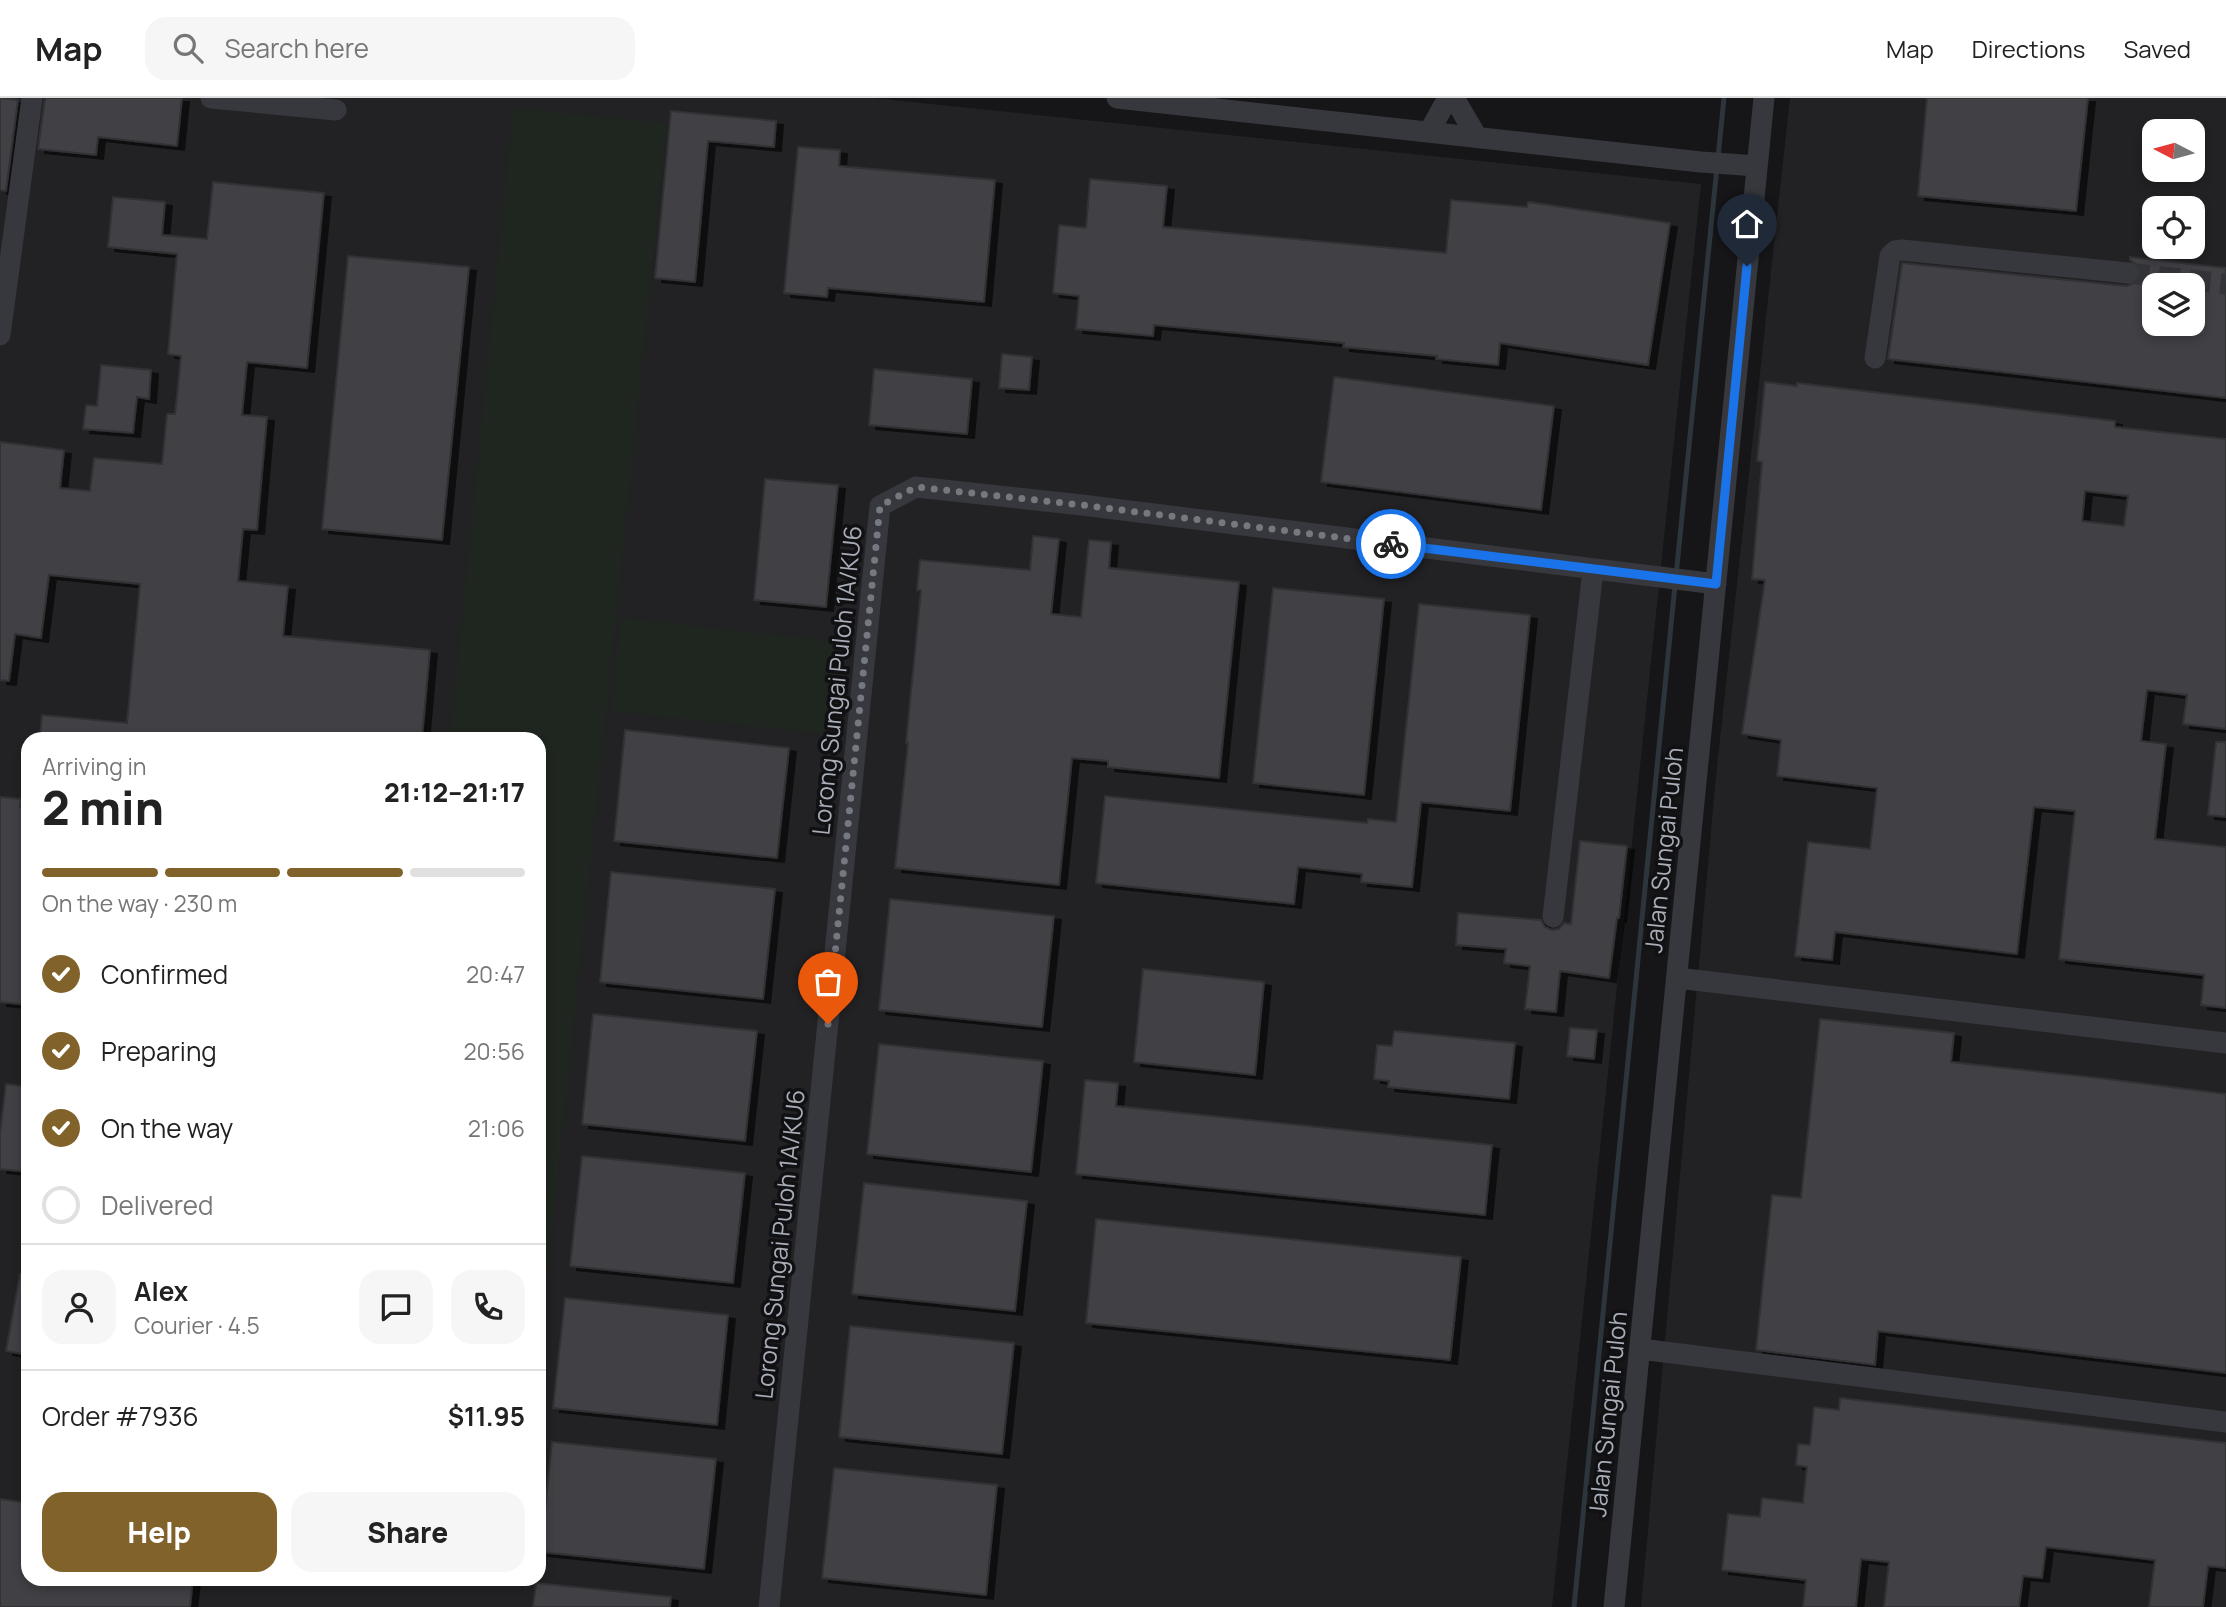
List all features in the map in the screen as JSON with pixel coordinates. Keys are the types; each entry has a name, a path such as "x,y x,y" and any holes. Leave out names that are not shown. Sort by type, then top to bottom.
{"street":[{"path":"0,335 10,193 32,98"},
{"path":"1117,98 1748,166"},
{"path":"1429,132 1448,98"},
{"path":"1454,98 1477,137"},
{"name":"Jalan Sungai Puloh","path":"1614,1607 1716,584 1748,166 1764,98"},
{"path":"211,99 336,110"},
{"path":"1875,358 1889,256 1895,251 2128,273"},
{"name":"Lorong Sungai Puloh 1A/KU6","path":"769,1607 880,506 916,487 1082,505 1716,584"},
{"path":"1553,916 1593,570"},
{"path":"1677,978 2226,1043"},
{"path":"1640,1349 2226,1422"}],"shaded area":[{"path":"0,98 873,98 1701,184 1552,1607 0,1607"},
{"path":"1790,98 2226,98 2226,1607 1641,1607 1716,776"},
{"path":"513,108 667,123 546,1289 546,732 451,732"},
{"path":"621,618 834,641 825,734 611,711"}],"building":[{"path":"0,98 18,100 6,191 0,190"},
{"path":"45,98 182,98 177,146 98,137 96,155 38,149"},
{"path":"1927,98 2088,98 2076,211 1918,196"},
{"path":"671,111 776,121 774,147 708,141 695,282 655,278"},
{"path":"798,147 840,150 839,166 995,180 984,302 828,288 827,297 784,293"},
{"path":"1090,179 1167,186 1163,227 1446,253 1451,200 1527,207 1528,202 1670,223 1648,365 1500,343 1498,365 1343,347 1344,343 1154,325 1153,336 1076,329 1079,296 1053,293 1059,225 1086,228"},
{"path":"213,182 324,193 307,368 247,362 242,415 267,417 257,530 243,529 238,581 288,586 283,636 430,650 423,732 41,732 42,715 127,723 140,584 49,575 41,638 15,634 9,681 0,680 0,442 64,450 60,488 90,491 94,458 162,464 167,414 175,414 181,356 168,354 177,254 108,247 113,197 165,202 162,235 207,239"},
{"path":"348,256 469,267 442,540 322,529"},
{"path":"2130,257 2226,268 2226,398 1888,359 1902,263 2127,286 2138,281 2140,267 2130,260"},
{"path":"1002,354 1032,357 1029,390 999,388"},
{"path":"101,365 151,370 149,399 137,397 133,433 83,429 86,405 97,406"},
{"path":"874,369 972,379 967,434 869,425"},
{"path":"1334,377 1554,406 1541,510 1321,482"},
{"path":"1765,382 1797,386 1797,383 2115,421 2115,427 2226,439 2226,729 2183,724 2187,695 2147,690 2141,741 2166,744 2155,839 2226,847 2226,1008 2201,1005 2204,975 2059,959 2075,811 2034,807 2017,954 1835,932 1832,960 1795,956 1808,842 1870,849 1877,788 1777,776 1781,740 1742,734 1765,580 1752,579 1762,462 1757,461","holes":["2085,491 2128,496 2124,526 2082,521"]},
{"path":"765,479 838,485 826,607 754,600"},
{"path":"1033,536 1059,539 1051,614 1081,617 1089,540 1111,542 1109,568 1239,582 1219,778 1108,767 1108,761 1072,758 1059,885 895,868 921,590 917,590 920,560 1030,570"},
{"path":"1273,588 1384,599 1364,795 1253,783"},
{"path":"1419,604 1530,615 1510,811 1421,802 1412,887 1361,882 1362,874 1298,867 1294,904 1096,883 1105,796 1367,823 1368,819 1396,822"},
{"path":"625,730 789,748 777,858 614,841"},
{"path":"2216,742 2226,742 2226,817 2208,815"},
{"path":"0,797 21,799 21,1004 0,1002"},
{"path":"1580,841 1627,846 1609,978 1560,971 1556,1012 1525,1009 1530,966 1504,963 1506,949 1456,945 1458,913 1541,920 1545,927 1552,930 1559,929 1564,923 1571,924"},
{"path":"611,872 775,889 763,999 600,982"},
{"path":"890,899 1054,916 1042,1027 879,1010"},
{"path":"1143,969 1264,982 1255,1075 1134,1062"},
{"path":"593,1014 757,1031 745,1141 582,1124"},
{"path":"1820,1019 1954,1033 1951,1062 2226,1094 2226,1373 1878,1331 1875,1365 1756,1350 1772,1195 1801,1198"},
{"path":"1570,1028 1597,1030 1594,1059 1567,1056"},
{"path":"1394,1031 1515,1043 1509,1099 1388,1087 1389,1081 1374,1079 1377,1045 1392,1046"},
{"path":"879,1044 1043,1061 1031,1172 867,1154"},
{"path":"1085,1080 1118,1083 1116,1106 1492,1145 1485,1215 1076,1174"},
{"path":"6,1084 21,1086 21,1171 0,1169 0,1133"},
{"path":"582,1156 745,1173 733,1283 570,1266"},
{"path":"864,1183 1027,1201 1015,1311 852,1294"},
{"path":"1096,1219 1461,1257 1450,1360 1086,1323"},
{"path":"20,1274 21,1274 21,1354 6,1351"},
{"path":"565,1298 728,1315 717,1425 553,1408"},
{"path":"850,1326 1014,1343 1002,1454 839,1437"},
{"path":"1840,1398 2226,1443 2226,1568 2208,1566 2203,1607 2149,1607 2155,1560 2046,1547 2042,1578 2023,1576 2019,1607 1884,1607 1889,1562 1861,1559 1856,1607 1803,1607 1806,1580 1722,1570 1728,1514 1760,1517 1762,1498 1803,1503 1807,1467 1796,1465 1798,1444 1810,1445 1814,1407 1839,1410"},
{"path":"552,1442 716,1459 704,1569 546,1553 546,1502"},
{"path":"834,1468 997,1485 986,1595 822,1578"},
{"path":"0,1499 21,1502 21,1586 192,1586 190,1607 0,1607"},
{"path":"546,1584 671,1597 670,1607 533,1607 536,1586"}],"waterway":[{"path":"1718,158 1724,98"},
{"path":"1676,576 1717,167"},
{"path":"1574,1607 1675,585"}],"tunnel":[{"path":"2128,273 2226,284"}],"way so far":[{"path":"828,1024 880,506 916,487 1391,544"}],"route":[{"path":"1391,544 1716,584 1747,266"}]}
